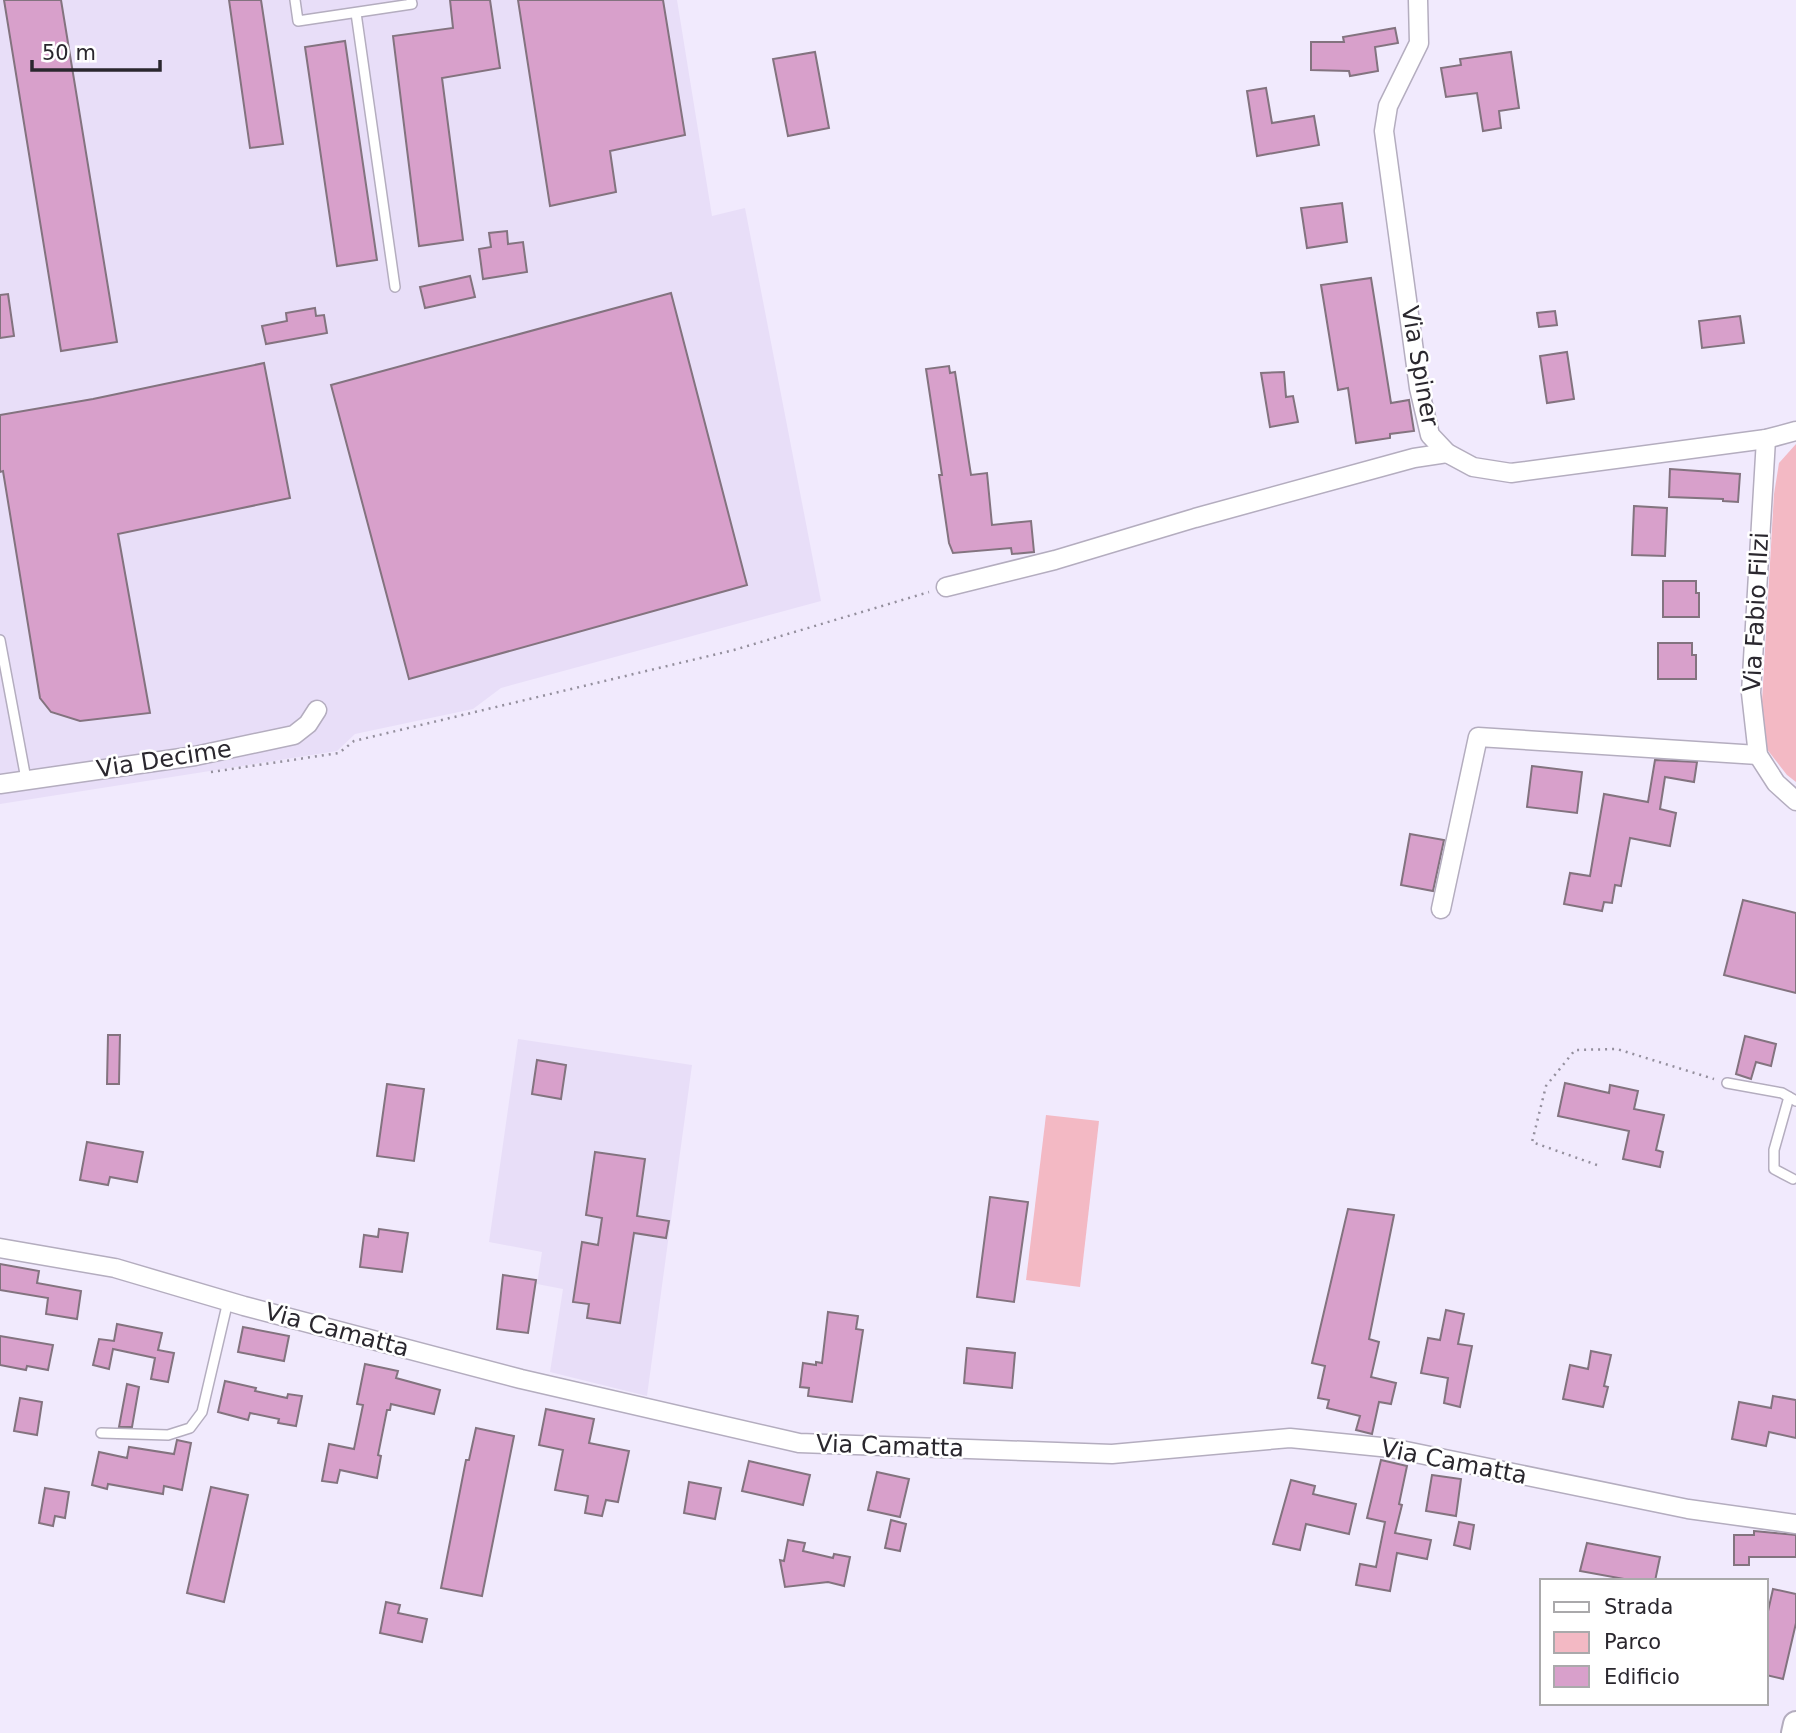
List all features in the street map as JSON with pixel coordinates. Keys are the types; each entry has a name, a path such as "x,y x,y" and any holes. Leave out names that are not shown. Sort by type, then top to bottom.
{"main road":[{"path":"1794,1733 1796,1724"}],"street":[{"name":"Via Spiner","path":"1418,0 1419,43 1388,106 1384,131 1419,388 1430,435 1447,453 1473,467 1511,473 1766,439"},
{"path":"1766,439 1796,431"},
{"name":"Via Fabio Filzi","path":"1766,439 1751,693 1758,755 1776,783 1796,801"},
{"path":"946,587 1055,560 1195,518 1414,458 1447,453"},
{"name":"Via Decime","path":"0,784 195,757 294,735 308,724 317,710"},
{"path":"1441,909 1478,737 1758,755"},
{"name":"Via Camatta","path":"0,1248 115,1268 521,1379 799,1443 1112,1454 1290,1438 1391,1448 1688,1509 1796,1524"}],"lane":[{"path":"295,0 298,21 412,4 411,0"},
{"path":"356,13 395,287"},
{"path":"0,640 26,779"},
{"path":"1727,1083 1782,1093 1793,1099 1774,1150 1774,1169 1793,1179"},
{"path":"101,1433 169,1435 190,1428 202,1412 228,1301"}],"path":[{"path":"205,773 339,753 354,741 734,650 946,587"},
{"path":"1597,1165 1532,1142 1546,1086 1575,1050 1617,1049 1727,1083"}],"shaded area":[{"path":"0,0 677,0 712,216 745,208 821,601 501,688 473,709 355,734 337,751 0,804"},
{"path":"518,1039 692,1065 647,1396 550,1372 563,1289 537,1284 542,1252 489,1242"}],"green space":[{"path":"1796,444 1796,782 1787,775 1766,748 1762,702 1774,494 1779,463"},
{"path":"1046,1115 1099,1121 1080,1287 1026,1280"}],"building":[{"path":"4,0 61,0 117,342 61,351"},
{"path":"229,0 261,0 283,144 250,148"},
{"path":"450,0 490,0 500,68 442,78 463,240 419,246 393,36 453,28"},
{"path":"518,0 663,0 685,135 610,151 616,192 550,206"},
{"path":"1395,28 1398,43 1375,47 1378,71 1350,76 1349,71 1311,70 1311,42 1344,42 1343,37"},
{"path":"345,41 377,260 337,266 305,47"},
{"path":"815,52 829,128 788,136 773,59"},
{"path":"1511,52 1519,108 1499,111 1501,128 1483,131 1477,93 1446,97 1441,68 1461,65 1460,59"},
{"path":"1266,88 1272,123 1314,116 1319,145 1257,156 1247,91"},
{"path":"1342,203 1347,242 1307,248 1301,208"},
{"path":"507,231 508,244 523,242 527,272 483,279 479,249 491,247 489,233"},
{"path":"470,276 475,297 425,308 420,287"},
{"path":"1371,278 1391,403 1409,400 1414,431 1356,443 1348,388 1338,390 1321,285"},
{"path":"671,293 747,585 409,679 331,385"},
{"path":"8,294 14,336 0,338 0,295"},
{"path":"315,308 316,316 324,315 327,333 266,344 262,326 287,321 286,313"},
{"path":"1555,311 1557,325 1539,327 1537,313"},
{"path":"1740,316 1744,343 1702,348 1699,321"},
{"path":"1567,352 1574,399 1547,403 1540,356"},
{"path":"264,363 290,498 118,534 150,713 80,721 51,712 40,698 3,471 0,472 0,415 93,399"},
{"path":"949,366 950,373 955,372 971,475 987,473 992,525 1031,521 1034,552 1012,554 1011,548 953,553 949,543 939,475 942,475 926,369"},
{"path":"1284,372 1286,397 1293,396 1298,422 1270,427 1261,373"},
{"path":"1670,469 1740,474 1738,502 1669,497"},
{"path":"1634,506 1667,508 1665,556 1632,555"},
{"path":"1663,581 1696,581 1699,617 1663,617"},
{"path":"1658,643 1692,643 1692,655 1696,655 1696,679 1658,679"},
{"path":"1655,760 1697,762 1694,782 1665,777 1660,809 1676,813 1670,846 1630,838 1621,886 1615,885 1612,903 1604,902 1602,911 1564,904 1570,873 1590,876 1604,794 1648,802"},
{"path":"1532,766 1582,772 1577,813 1527,807"},
{"path":"1410,834 1444,840 1433,891 1401,885"},
{"path":"1743,900 1796,913 1796,993 1724,975"},
{"path":"108,1035 120,1035 119,1084 107,1084"},
{"path":"1745,1036 1776,1044 1771,1066 1756,1062 1751,1079 1736,1074"},
{"path":"537,1060 566,1065 561,1099 532,1094"},
{"path":"1565,1083 1609,1093 1610,1085 1638,1091 1634,1109 1664,1115 1656,1150 1663,1152 1660,1167 1623,1159 1629,1131 1558,1116"},
{"path":"387,1084 424,1089 414,1161 377,1156"},
{"path":"87,1142 143,1152 137,1182 110,1177 108,1185 80,1180"},
{"path":"595,1152 645,1159 637,1216 669,1221 666,1238 634,1233 620,1323 587,1318 589,1304 573,1302 582,1242 598,1245 602,1218 586,1215"},
{"path":"990,1197 1028,1202 1014,1302 977,1297"},
{"path":"1348,1209 1394,1215 1369,1339 1379,1342 1371,1377 1396,1383 1391,1404 1379,1402 1372,1434 1356,1430 1360,1416 1327,1408 1329,1400 1318,1398 1325,1366 1312,1363"},
{"path":"379,1229 408,1233 402,1272 360,1267 364,1235 378,1237"},
{"path":"0,1264 39,1271 37,1283 81,1291 77,1319 46,1314 48,1298 0,1290"},
{"path":"503,1275 536,1280 528,1333 497,1329"},
{"path":"1446,1310 1464,1314 1458,1344 1472,1346 1460,1407 1444,1403 1448,1378 1421,1373 1428,1338 1440,1340"},
{"path":"828,1312 858,1316 856,1329 863,1330 852,1402 808,1396 809,1388 800,1387 803,1363 822,1363"},
{"path":"117,1324 162,1333 158,1350 174,1353 168,1382 151,1379 155,1358 113,1349 109,1369 93,1365 99,1339 114,1341"},
{"path":"243,1327 289,1336 284,1361 238,1352"},
{"path":"0,1336 53,1345 48,1370 27,1366 26,1370 0,1365"},
{"path":"967,1348 1015,1353 1012,1388 964,1383"},
{"path":"1591,1351 1611,1355 1604,1386 1608,1387 1603,1407 1563,1399 1570,1365 1588,1369"},
{"path":"365,1364 398,1371 396,1378 440,1390 434,1414 391,1404 390,1410 387,1410 378,1455 381,1456 377,1478 340,1470 337,1483 322,1481 329,1444 354,1449 363,1405 357,1404"},
{"path":"225,1381 287,1398 288,1394 302,1396 296,1426 278,1423 279,1419 250,1413 248,1420 218,1412"},
{"path":"127,1384 139,1387 132,1427 119,1427"},
{"path":"1773,1396 1796,1400 1796,1438 1769,1432 1766,1446 1732,1439 1739,1402 1771,1408"},
{"path":"20,1398 42,1402 37,1435 14,1431"},
{"path":"546,1409 594,1419 589,1443 629,1451 618,1502 606,1500 602,1516 585,1513 588,1496 555,1490 563,1450 539,1445"},
{"path":"476,1428 514,1436 482,1596 441,1588 466,1460 469,1460"},
{"path":"177,1440 191,1443 182,1490 164,1486 163,1494 108,1484 107,1489 92,1485 99,1452 127,1458 129,1447 174,1454"},
{"path":"1381,1460 1407,1466 1395,1533 1431,1540 1427,1559 1397,1553 1390,1591 1356,1585 1360,1564 1376,1567 1385,1522 1367,1518"},
{"path":"749,1461 810,1475 803,1505 742,1491"},
{"path":"877,1472 909,1479 900,1517 868,1510"},
{"path":"1432,1475 1461,1479 1456,1516 1426,1511"},
{"path":"1291,1480 1315,1486 1313,1494 1356,1504 1349,1534 1306,1524 1300,1550 1273,1544"},
{"path":"689,1482 721,1488 715,1519 684,1513"},
{"path":"211,1487 248,1495 224,1602 187,1593"},
{"path":"45,1488 69,1492 65,1518 55,1516 53,1526 39,1523"},
{"path":"891,1520 906,1524 900,1551 885,1548"},
{"path":"1459,1522 1474,1525 1470,1549 1454,1545"},
{"path":"1754,1531 1796,1535 1796,1557 1749,1557 1749,1565 1734,1565 1734,1535 1754,1535"},
{"path":"788,1540 805,1543 803,1551 833,1558 834,1554 850,1557 844,1586 828,1582 785,1587 780,1560 784,1561"},
{"path":"1587,1543 1660,1557 1655,1579 1624,1579 1580,1571"},
{"path":"1773,1589 1796,1594 1796,1623 1783,1679 1768,1675 1768,1611"},
{"path":"386,1602 400,1605 398,1613 427,1619 422,1642 380,1633"}]}
